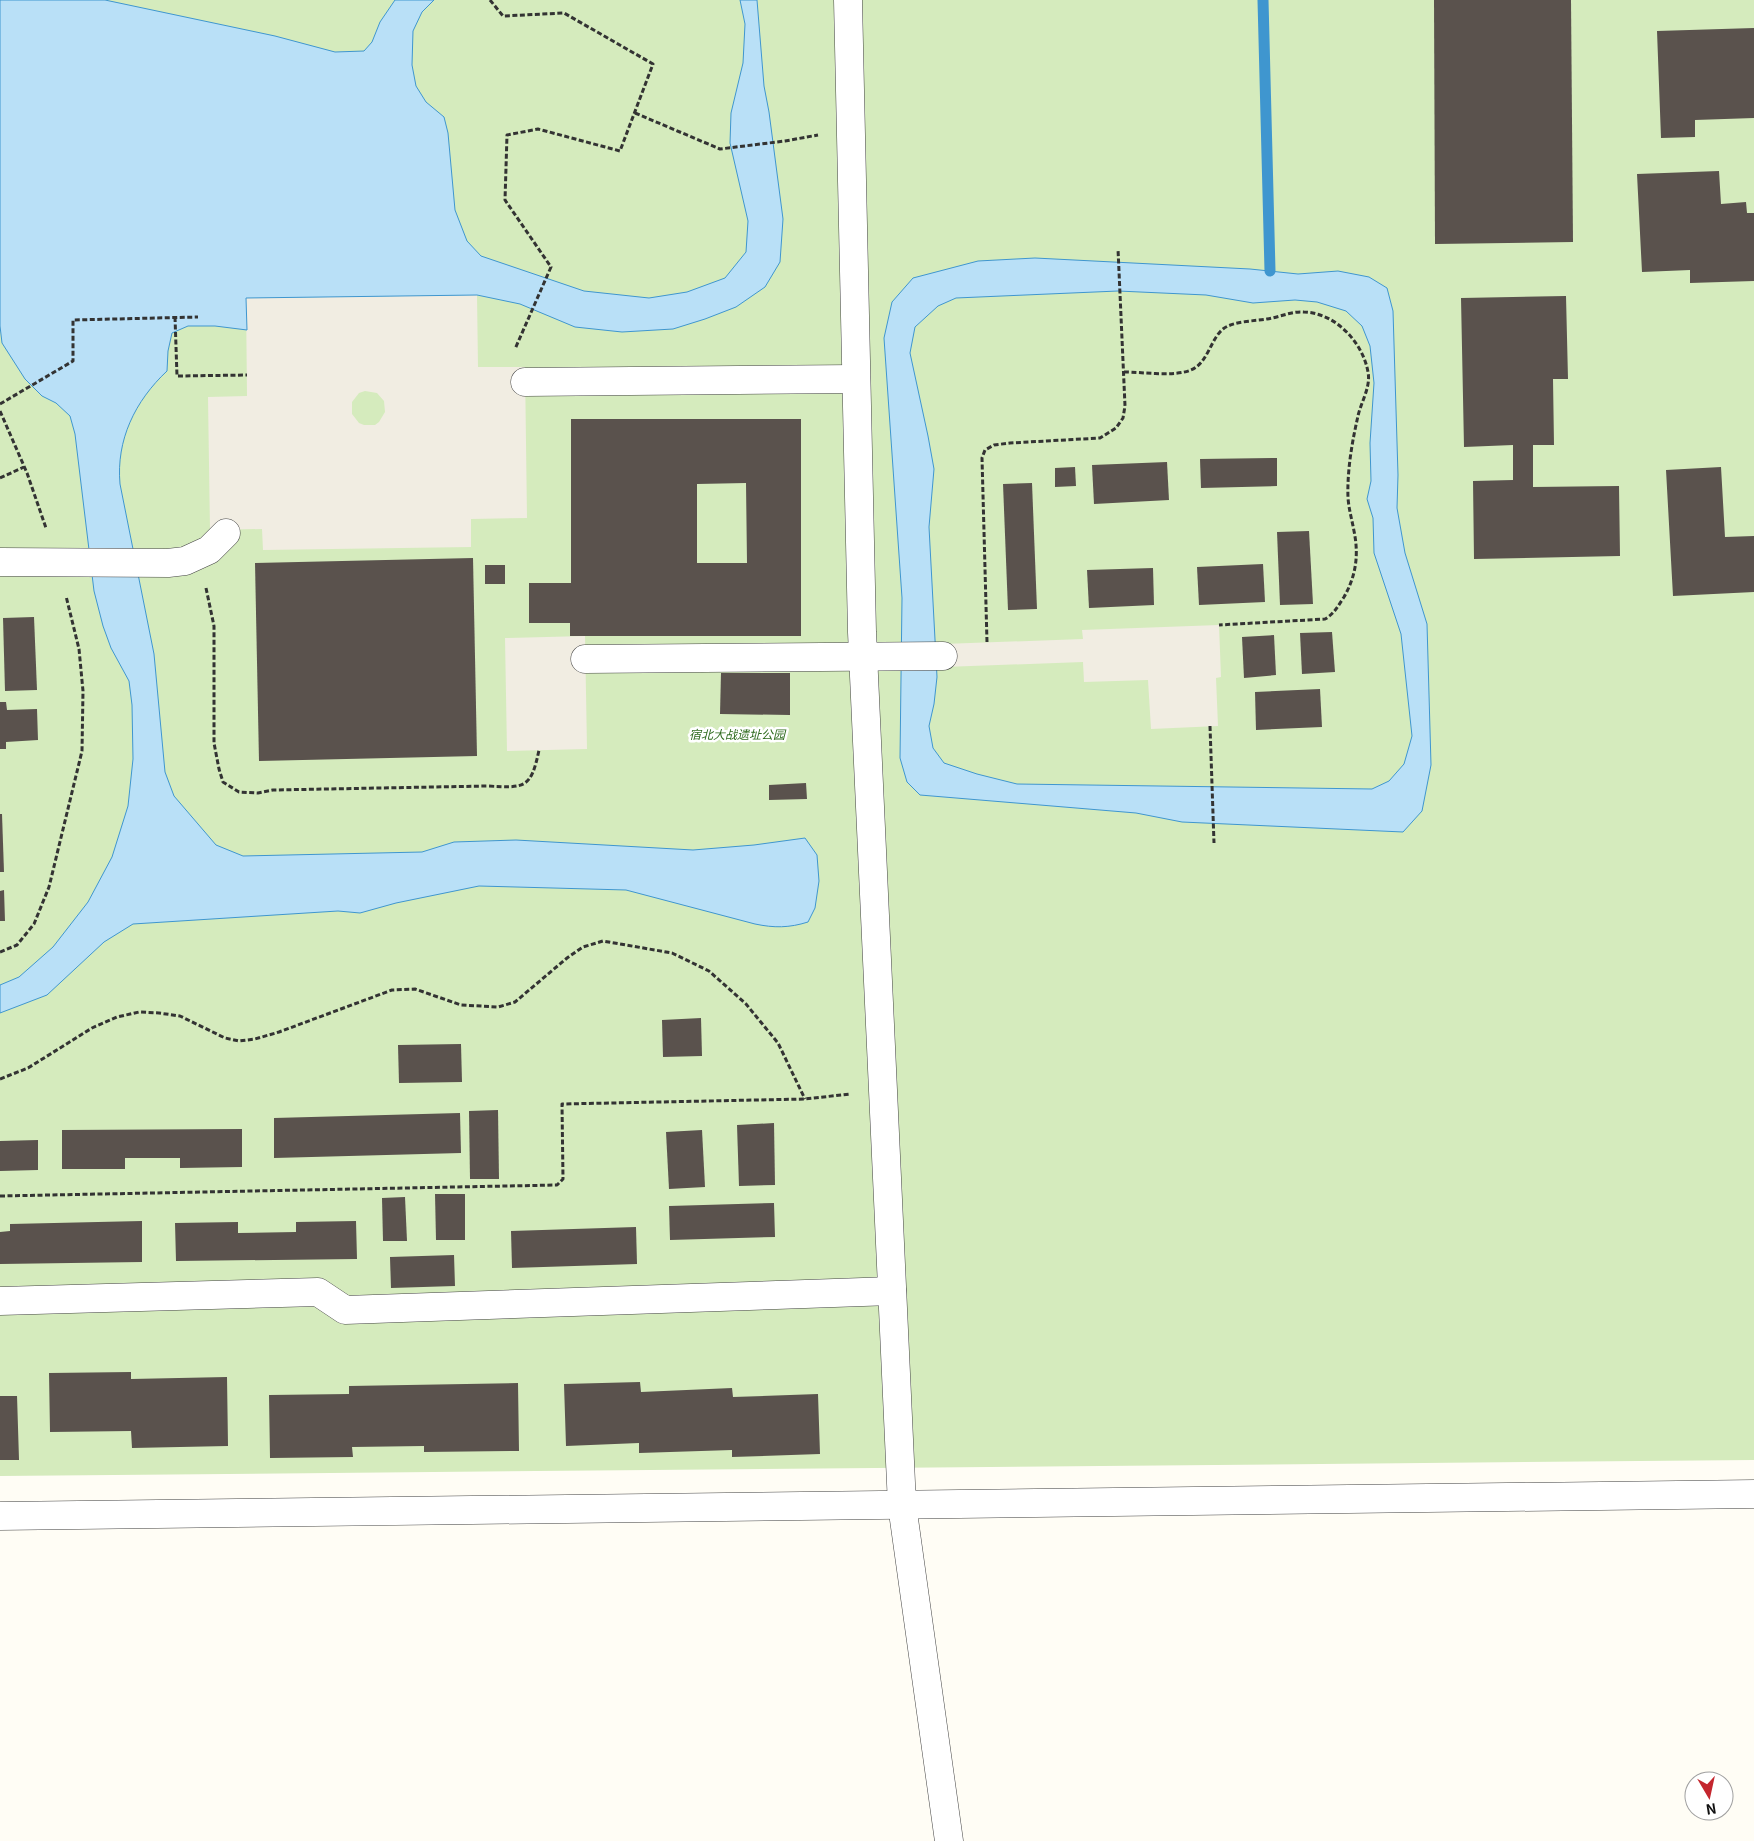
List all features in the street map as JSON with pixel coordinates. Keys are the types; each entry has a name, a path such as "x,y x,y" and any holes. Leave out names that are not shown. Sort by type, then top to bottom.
{"street":[{"path":"848,0 864,658 902,1505 949,1841"},
{"path":"525,382 856,379"},
{"path":"0,562 168,563 185,560 209,550 226,533"},
{"path":"585,659 943,656"},
{"path":"0,1300 318,1292 345,1310 892,1291"},
{"path":"0,1516 1754,1494"}],"path":[{"path":"490,0 503,16 564,13 653,64 620,151 538,128 507,135 505,200 551,267 512,358"},
{"path":"634,113 720,149 785,141 851,129"},
{"path":"987,642 982,458 986,450 994,445 1100,438 1116,428 1124,418 1124,372 1118,249"},
{"path":"1124,372 1177,373 1191,370 1200,365 1224,328 1246,321 1269,319 1291,313 1318,314 1334,322 1361,348 1369,374 1358,414 1348,484 1349,511 1357,545 1355,572 1351,584 1333,615 1325,619 1219,625"},
{"path":"175,317 177,376 247,375"},
{"path":"0,404 73,361 73,320 198,317"},
{"path":"0,411 24,467 57,563 79,649 82,690 82,751 49,886 34,924 17,944 0,952"},
{"path":"0,478 24,467"},
{"path":"196,556 214,626 214,743 224,782 239,792 487,786 511,788 523,786 530,780 535,770 538,750"},
{"path":"1210,726 1214,843"},
{"path":"0,1079 28,1068 92,1028 117,1017 139,1012 180,1016 225,1038 239,1041 255,1039 279,1032 392,990 415,989 461,1006 498,1007 516,1002 567,958 583,947 603,941 672,953 709,971 746,1004 778,1043 805,1099"},
{"path":"0,1196 557,1185 564,1179 562,1104 805,1099 883,1091"}],"green space":[{"name":"宿北大战遗址公园","path":"0,0 1754,0 1754,1460 0,1476"}],"shaded area":[{"path":"477,295 478,367 525,367 527,518 471,519 471,547 263,550 262,529 210,530 208,397 247,396 246,298","holes":["365,391 377,393 384,401 385,412 375,425 359,423 352,414 352,402 359,393"]},
{"path":"1219,625 1221,677 1216,678 1218,726 1151,729 1148,680 1084,682 1083,662 944,667 943,644 1083,639 1082,630"},
{"path":"585,636 587,749 507,751 505,638"}],"water":[{"path":"0,0 105,0 275,36 335,52 364,51 372,42 380,22 395,0 434,0 422,12 413,31 412,65 416,86 426,102 444,117 448,133 455,210 467,241 481,256 584,291 649,298 687,292 725,278 746,252 748,221 730,143 731,113 743,63 745,24 740,0 757,0 764,86 783,219 780,262 765,287 736,307 705,319 673,329 622,332 575,327 520,304 477,295 246,298 247,330 215,326 188,326 172,333 168,351 167,371 146,395 130,422 121,452 120,484 154,654 165,772 174,796 216,845 243,856 422,852 454,842 516,840 693,850 754,845 805,838 817,855 819,881 815,908 808,922 775,927 755,924 626,890 479,886 396,903 360,913 338,911 133,924 104,942 47,995 0,1013 0,985 19,977 53,947 88,902 112,857 128,806 133,759 132,705 129,681 111,648 94,591 75,434 70,416 56,403 42,396 25,379 2,343 0,326"},
{"path":"1035,258 1250,269 1298,274 1338,271 1369,277 1387,288 1393,311 1398,475 1397,508 1405,553 1427,624 1431,765 1422,811 1403,832 1182,822 1136,813 920,795 907,782 900,758 902,598 884,338 892,302 913,278 978,261","holes":["1118,291 1206,295 1253,303 1295,300 1317,302 1346,311 1362,326 1370,346 1374,383 1370,443 1371,481 1367,499 1373,518 1374,553 1401,634 1412,736 1404,764 1389,781 1372,789 1017,784 944,763 933,748 929,726 937,677 929,527 934,469 910,353 915,327 938,306 956,298"]}],"building":[{"path":"1434,0 1571,0 1573,242 1435,244"},
{"path":"1754,28 1754,118 1695,120 1695,137 1661,138 1657,31"},
{"path":"1719,171 1721,204 1746,202 1747,213 1754,213 1754,281 1690,283 1690,270 1642,272 1637,174"},
{"path":"1566,296 1568,379 1553,379 1554,445 1533,445 1533,487 1619,486 1620,556 1474,559 1473,481 1513,480 1513,445 1464,447 1461,298"},
{"path":"571,419 801,419 801,636 570,636 570,623 529,623 529,583 571,583","holes":["746,483 747,563 697,563 697,484"]},
{"path":"1277,458 1277,486 1201,488 1200,459"},
{"path":"1167,462 1169,500 1094,504 1092,465"},
{"path":"1075,467 1076,486 1055,487 1055,468"},
{"path":"1721,467 1725,537 1754,536 1754,592 1673,596 1666,470"},
{"path":"1032,483 1037,609 1008,610 1003,484"},
{"path":"1309,531 1313,604 1280,605 1277,532"},
{"path":"473,558 477,756 259,761 255,563"},
{"path":"1263,564 1265,602 1199,605 1197,567"},
{"path":"485,565 505,565 505,584 485,584"},
{"path":"1153,568 1154,605 1089,608 1087,570"},
{"path":"34,617 37,690 5,691 3,618"},
{"path":"1332,632 1335,672 1302,674 1300,633"},
{"path":"1274,635 1276,675 1244,678 1242,637"},
{"path":"721,673 790,673 790,715 720,714"},
{"path":"1320,689 1322,727 1256,730 1255,692"},
{"path":"0,702 6,702 7,710 37,709 38,740 6,742 6,749 0,749"},
{"path":"806,783 807,799 769,800 769,785"},
{"path":"0,814 2,814 4,872 0,872"},
{"path":"4,890 5,921 0,921 0,891"},
{"path":"701,1018 702,1056 663,1057 662,1020"},
{"path":"461,1044 462,1082 399,1083 398,1045"},
{"path":"498,1110 499,1179 470,1179 469,1111"},
{"path":"460,1113 461,1153 274,1158 274,1118"},
{"path":"774,1123 775,1185 739,1186 737,1125"},
{"path":"242,1129 242,1167 180,1168 180,1158 125,1158 125,1169 62,1169 62,1130"},
{"path":"702,1130 705,1187 669,1189 666,1132"},
{"path":"38,1140 38,1170 0,1171 0,1141"},
{"path":"435,1194 465,1194 465,1240 436,1240"},
{"path":"405,1197 407,1241 383,1241 382,1198"},
{"path":"774,1203 775,1237 670,1240 669,1206"},
{"path":"142,1221 142,1262 0,1264 0,1232 10,1231 10,1224"},
{"path":"356,1221 357,1259 176,1261 175,1223 238,1222 238,1233 296,1232 296,1222"},
{"path":"636,1227 637,1264 512,1268 511,1231"},
{"path":"454,1255 455,1286 391,1288 390,1257"},
{"path":"131,1372 131,1379 227,1377 228,1446 132,1448 131,1431 50,1432 49,1373"},
{"path":"640,1382 641,1392 732,1388 733,1397 818,1394 820,1454 732,1457 732,1450 639,1453 639,1443 566,1446 564,1384"},
{"path":"518,1383 519,1451 424,1452 424,1446 352,1447 353,1457 270,1458 269,1395 349,1394 349,1386"},
{"path":"0,1396 17,1396 19,1460 0,1460"}],"waterway":[{"path":"1263,0 1270,271"}]}
